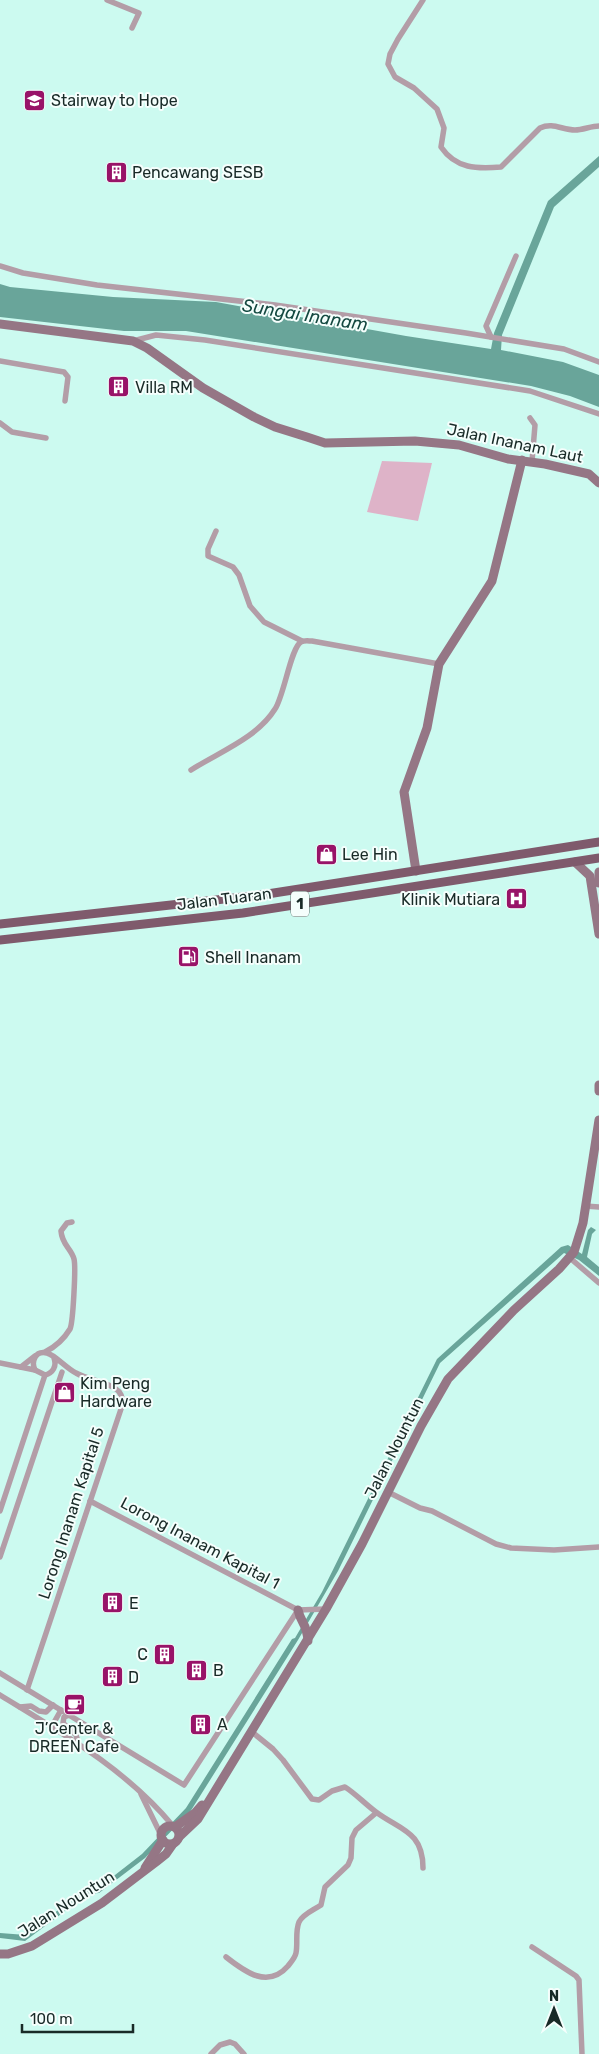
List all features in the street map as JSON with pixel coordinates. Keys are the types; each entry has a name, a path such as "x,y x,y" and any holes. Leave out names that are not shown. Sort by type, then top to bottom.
{"main road":[{"name":"Jalan Tuaran","path":"0,924 77,914 228,899 599,842"},
{"name":"Jalan Tuaran","path":"0,940 243,912 599,858"}],"street":[{"path":"107,0 139,13 132,28"},
{"path":"423,0 398,39 390,54 388,64 395,77 414,88 437,108 444,128 441,147 448,157 475,169 501,167 540,128 552,125 574,130 599,126"},
{"path":"491,337 486,326 516,256"},
{"path":"0,266 23,273 97,285 275,305 491,337 564,349 599,362"},
{"name":"Jalan Inanam Laut","path":"0,324 133,341 147,348 203,388 254,417 276,427 325,443 381,441 459,445 508,459 522,460 588,474 599,483"},
{"path":"133,341 156,335 205,340 530,391 599,414"},
{"path":"0,361 64,372 68,377 65,401"},
{"path":"530,418 535,425 532,462"},
{"path":"0,423 12,432 46,438"},
{"path":"416,871 404,792 427,728 440,664 492,581 522,460"},
{"path":"216,531 208,549 208,556 233,567 239,575 250,606 264,622 302,641 312,641 440,664"},
{"path":"191,770 246,738 263,724 276,709 282,695 295,647 302,641"},
{"path":"574,862 590,876 599,934"},
{"path":"599,872 599,883"},
{"path":"599,1085 599,1092"},
{"name":"Jalan Nountun","path":"0,1954 8,1954 32,1946 102,1903 166,1854 176,1840 198,1819 326,1610 362,1544 421,1426 448,1379 514,1310 570,1258 576,1246 585,1206 599,1130 599,1120"},
{"path":"585,1206 599,1207"},
{"path":"21,1366 61,1340 71,1326 75,1281 74,1258 62,1240 61,1231 67,1223 72,1222"},
{"path":"570,1258 599,1284"},
{"path":"0,1511 45,1375 52,1372 55,1365 54,1358 45,1352"},
{"path":"35,1370 33,1360 38,1354"},
{"name":"Lorong Inanam Kapital 5","path":"26,1690 123,1403 122,1396 117,1389 75,1373 54,1358"},
{"path":"0,1363 21,1366 45,1375"},
{"name":"Lorong Inanam Kapital 5","path":"52,1372 75,1373"},
{"path":"0,1557 62,1372"},
{"path":"388,1492 420,1508 432,1511 496,1544 511,1548 554,1550 599,1547"},
{"name":"Lorong Inanam Kapital 1","path":"90,1501 298,1610"},
{"path":"298,1610 326,1610"},
{"path":"298,1610 299,1618 306,1625 308,1641"},
{"path":"0,1673 184,1786 298,1610"},
{"path":"0,1695 52,1726 109,1764 140,1791 160,1810 179,1831 176,1840 166,1843 140,1791"},
{"path":"20,1707 31,1706 46,1712 53,1705"},
{"path":"52,1726 61,1710"},
{"path":"70,1716 64,1717 63,1722 76,1735 79,1745"},
{"path":"252,1732 278,1755 312,1799 319,1800 332,1791 345,1787 376,1813 401,1827 421,1847 423,1868"},
{"name":"Jalan Nountun","path":"143,1871 166,1827 174,1827 195,1813 213,1792"},
{"path":"226,1957 242,1969 257,1975 272,1978 281,1974 296,1954 299,1922 321,1905 325,1887 348,1865 351,1858 352,1838 356,1830 376,1813"},
{"path":"532,1946 579,1980 582,2054"},
{"path":"211,2054 220,2045 230,2042 235,2044 244,2054"}],"shaded area":[{"path":"599,156 599,167 554,207 502,335 501,350 563,362 599,375 599,407 570,396 531,386 186,331 124,331 0,317 0,284 10,287 113,297 216,302 406,336 491,349 494,333 548,201"},
{"path":"382,461 432,463 418,521 367,512"},
{"path":"591,1227 596,1230 592,1234 587,1257 599,1267 599,1276 579,1260 564,1253 440,1363 338,1571 298,1640 190,1812 145,1858 99,1893 88,1894 25,1941 0,1938 0,1933 26,1935 85,1889 97,1889 142,1854 186,1808 292,1639 295,1638 322,1592 437,1359 561,1247 568,1245 582,1254 588,1230"}],"place":[{"name":"Stairway to Hope","path":"35,100"},
{"name":"Pencawang SESB","path":"116,172"},
{"name":"Villa RM","path":"119,387"},
{"name":"Lee Hin","path":"326,854"},
{"name":"Klinik Mutiara","path":"516,899"},
{"name":"Shell Inanam","path":"189,957"},
{"name":"Kim Peng Hardware","path":"64,1392"},
{"name":"E","path":"113,1603"},
{"name":"C","path":"164,1654"},
{"name":"B","path":"197,1670"},
{"name":"D","path":"112,1677"},
{"name":"J’Center & DREEN Cafe","path":"74,1704"},
{"name":"A","path":"201,1724"}],"water label":[{"name":"Sungai Inanam","path":"305,315"}]}
